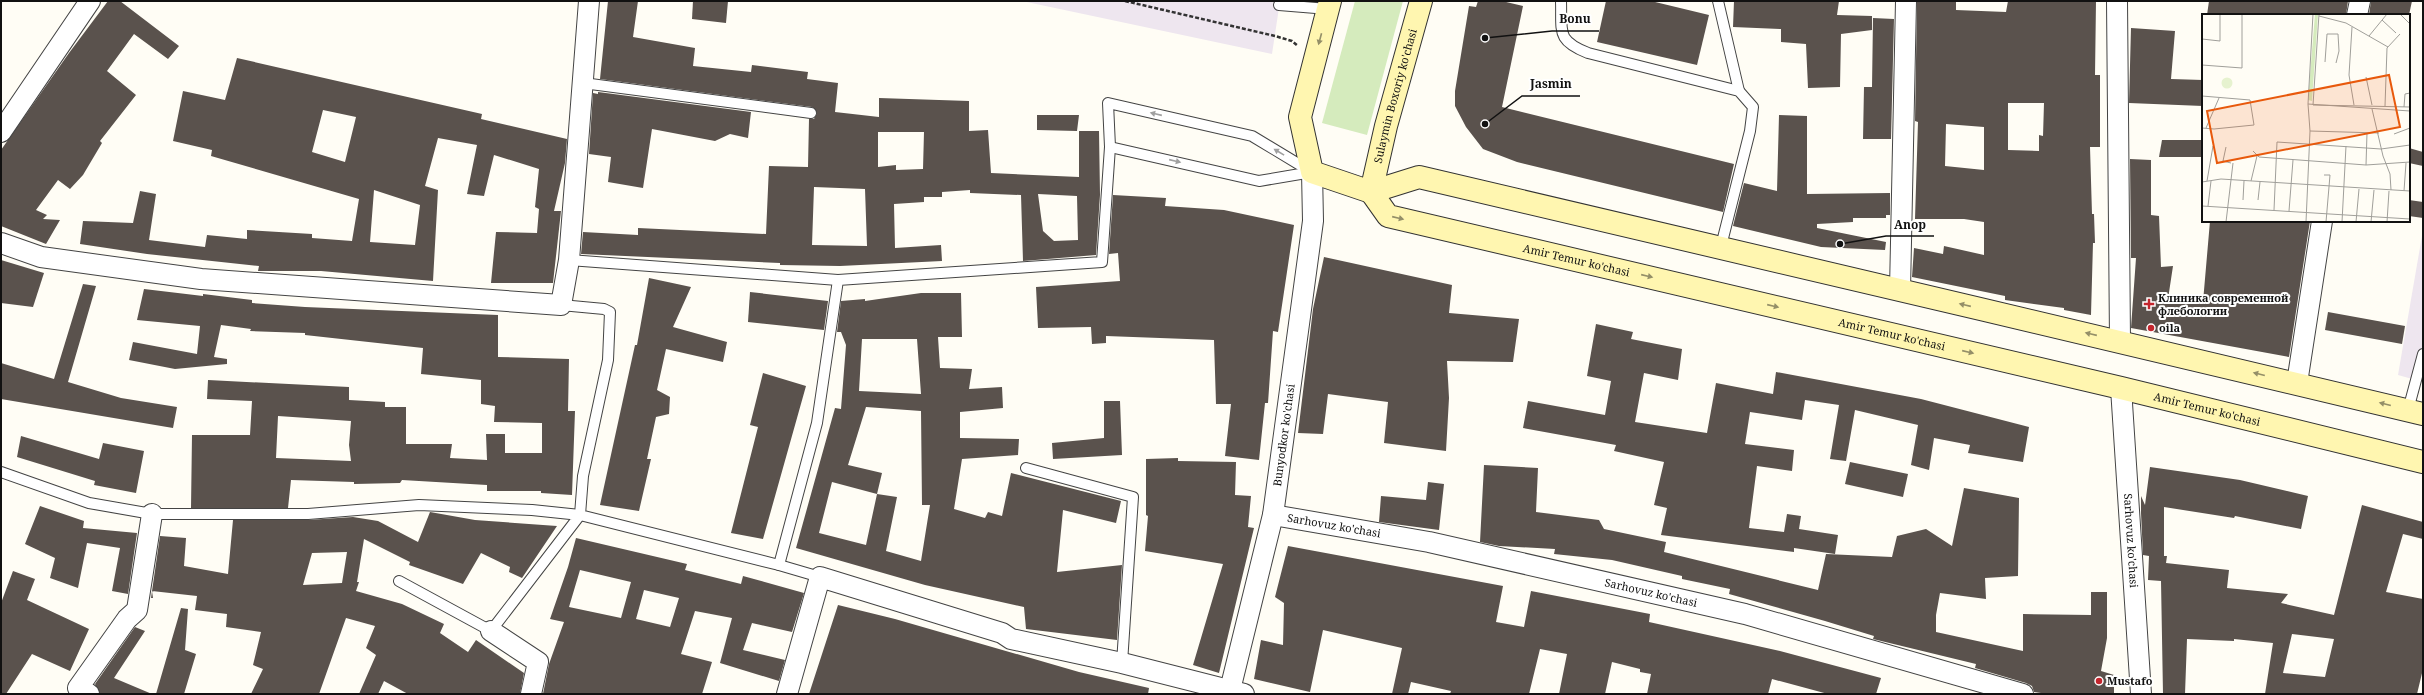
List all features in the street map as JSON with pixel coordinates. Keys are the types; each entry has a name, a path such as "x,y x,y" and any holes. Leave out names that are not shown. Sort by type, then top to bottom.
{"main road":[{"name":"Sulaymin Boxoriy ko'chasi","path":"1371,192 1386,126 1421,1"},
{"path":"1329,5 1300,117 1312,172 1371,192 1419,177 1720,250 2120,340 2416,412"},
{"name":"Amir Temur ko'chasi","path":"1371,192 1388,216 2122,388 2423,462"}],"street":[{"path":"1,132 90,1"},
{"path":"1,243 41,257 201,279 561,304 569,260 589,1"},
{"path":"1900,290 1906,1"},
{"path":"2117,1 2120,340"},
{"path":"2357,14 2360,1"},
{"name":"Bunyodkor ko'chasi","path":"1234,693 1274,515 1313,221 1312,172"},
{"path":"2297,383 2322,222"},
{"name":"Sarhovuz ko'chasi","path":"2122,388 2141,694"},
{"path":"89,694 78,688 127,618 137,610 152,514"},
{"name":"Sarhovuz ko'chasi","path":"1274,515 1429,542 1745,614 1994,690 2023,694"},
{"path":"787,694 820,578 1002,633 1011,639 1122,663 1234,693"},
{"path":"491,631 538,662 531,694"}],"lane":[{"path":"1561,1 1562,33 1570,46 1588,53 1739,91"},
{"path":"1718,1 1739,91 1753,107 1750,131 1720,250"},
{"path":"1279,5 1329,5"},
{"path":"583,83 811,113"},
{"path":"569,260 838,280 1102,262 1110,147 1108,103 1252,136 1312,172"},
{"path":"1110,147 1259,181 1312,172"},
{"path":"779,565 817,423 838,280"},
{"path":"399,581 491,631 580,515 583,476 608,360 610,312 604,308 561,304"},
{"path":"2416,412 2423,354"},
{"path":"1026,468 1133,497 1122,663"},
{"path":"1,472 89,503 152,514 308,514 420,505 532,510 580,515 779,565 820,578"}],"path":[{"path":"1125,1 1292,41 1298,47 1300,52"}],"shaded area":[{"path":"1022,1 1280,1 1272,54"},
{"path":"2423,230 2423,382 2398,375"}],"green space":[{"path":"1355,1 1403,1 1367,135 1322,123"}],"building":[{"path":"108,1 120,1 179,46 168,59 134,34 107,71 136,95 100,141 102,143 83,175 70,189 58,180 36,210 47,215 43,219 60,220 46,244 1,226 1,150 69,53"},
{"path":"608,1 638,1 633,37 695,48 693,66 751,72 752,65 808,72 807,79 838,83 835,112 879,117 879,98 969,101 969,131 988,130 991,173 1079,177 1079,131 1099,131 1100,195 1096,255 1023,261 1021,195 970,193 970,190 942,192 942,197 924,197 924,202 894,204 895,248 941,245 942,261 840,266 780,265 780,263 581,254 583,232 638,235 638,228 766,234 769,166 808,167 809,119 814,119 817,113 812,107 600,79","holes":["878,132 924,132 923,169 896,170 896,165 878,167","814,187 865,189 867,246 812,245","1038,194 1077,196 1078,240 1054,241 1043,231"]},
{"path":"693,1 728,1 726,23 692,19"},
{"path":"1478,1 1502,1 1523,6 1502,107 1734,164 1723,212 1517,162 1483,149 1466,127 1455,106 1455,91 1469,6 1476,7"},
{"path":"1606,1 1651,1 1709,15 1697,65 1597,42"},
{"path":"1734,1 1839,1 1837,15 1872,16 1872,30 1841,34 1840,87 1808,88 1806,44 1781,42 1781,29 1733,27"},
{"path":"1917,1 1956,1 1956,10 2006,12 2008,1 2096,1 2095,75 2100,75 2100,147 2090,147 2092,214 2094,214 2095,243 2093,243 2091,315 2064,310 2064,308 2005,300 2005,296 1912,277 1914,248 1943,254 1944,246 1984,255 1984,222 1964,219 1915,219 1918,122 1915,121","holes":["2008,103 2044,103 2043,136 2039,135 2039,151 2008,150","1946,124 1984,127 1984,170 1945,166"]},
{"path":"2209,1 2348,1 2346,14 2207,14"},
{"path":"2371,1 2412,1 2409,14 2369,14"},
{"path":"1873,18 1894,19 1891,139 1863,139 1864,87 1872,87"},
{"path":"2131,28 2175,31 2171,79 2202,80 2202,106 2129,103"},
{"path":"237,58 482,114 481,119 567,139 565,163 554,211 561,211 553,283 491,283 496,232 537,233 539,209 535,207 539,169 494,155 484,196 467,194 477,145 438,138 425,186 438,190 433,281 321,271 258,271 259,266 147,254 80,244 83,221 133,223 140,191 156,194 149,240 205,247 207,235 247,239 247,230 312,234 312,238 352,241 359,199 211,156 212,150 173,141 183,91 225,100","holes":["323,110 356,117 345,162 312,152","374,190 420,205 415,245 370,242"]},
{"path":"598,92 751,112 748,138 730,134 715,141 652,129 643,188 608,182 611,157 589,154 593,93 598,94"},
{"path":"1037,115 1079,115 1077,131 1037,130"},
{"path":"1779,115 1807,116 1807,194 1890,193 1890,215 1886,215 1886,218 1853,218 1853,222 1817,224 1817,228 1886,242 1885,250 1821,247 1733,226 1744,183 1777,191"},
{"path":"2162,140 2202,140 2202,157 2159,157"},
{"path":"2410,148 2423,152 2423,166 2410,163"},
{"path":"2130,159 2151,160 2151,215 2159,216 2161,267 2173,266 2168,299 2203,302 2210,222 2310,222 2289,357 2131,328 2136,258 2131,258"},
{"path":"1113,195 1166,198 1165,206 1224,210 1294,225 1278,332 1273,331 1268,403 1265,403 1259,460 1225,456 1231,404 1216,404 1214,340 1106,336 1106,343 1092,344 1091,327 1038,328 1036,287 1120,281 1118,253 1109,254"},
{"path":"2410,200 2423,202 2423,218 2410,216"},
{"path":"1324,257 1452,285 1449,313 1519,319 1513,362 1447,361 1449,398 1446,451 1384,443 1388,402 1328,394 1323,434 1298,433 1313,309"},
{"path":"1,260 44,273 33,307 1,303"},
{"path":"649,278 691,287 673,327 727,342 723,362 666,349 657,390 670,397 669,414 656,417 647,459 651,459 639,511 600,505 635,345 637,345"},
{"path":"83,284 96,286 68,382 121,398 177,407 173,428 1,399 1,363 54,379"},
{"path":"144,289 252,300 252,303 305,307 498,315 498,357 569,359 568,411 575,411 572,495 541,493 541,491 487,491 487,485 402,480 400,483 354,484 354,482 291,480 288,508 191,508 192,435 250,435 252,401 207,399 208,380 349,387 349,400 385,402 385,407 406,407 406,444 452,444 450,458 487,460 486,434 505,434 505,453 542,453 542,423 494,422 495,406 481,404 481,380 421,374 423,348 305,335 305,333 250,331 251,329 221,325 214,357 227,359 227,364 175,369 129,360 133,342 197,354 200,326 137,320","holes":["278,416 351,421 349,445 351,461 276,458"]},
{"path":"750,292 828,301 824,330 748,322"},
{"path":"921,293 961,293 962,337 938,337 940,368 972,369 969,389 1002,387 1003,408 960,412 960,438 1019,439 1018,455 962,459 954,509 985,518 988,512 1002,516 1011,473 1121,501 1116,523 1063,510 1057,572 1122,565 1117,640 1026,629 1024,607 925,585 796,548 835,408 841,409 846,345 841,332 837,332 841,301 865,299 865,301","holes":["862,339 917,339 921,394 859,391","866,407 921,411 922,505 930,505 921,561 886,551 897,497 877,494 882,473 848,465","832,482 877,494 866,545 819,533"]},
{"path":"2328,312 2405,326 2402,344 2325,330"},
{"path":"1596,324 1633,332 1631,339 1682,349 1678,380 1644,373 1635,422 1707,433 1716,383 1773,394 1776,372 1921,399 2029,427 2023,462 1968,453 1970,445 1934,438 1929,470 1911,465 1918,425 1855,410 1846,461 1830,459 1839,405 1805,400 1802,420 1750,412 1745,444 1794,450 1792,471 1757,466 1749,528 1784,532 1787,514 1801,516 1799,529 1838,535 1835,554 1794,548 1794,552 1661,535 1667,508 1654,505 1664,462 1614,451 1616,445 1523,428 1528,401 1605,415 1611,381 1587,376"},
{"path":"763,373 806,386 763,539 731,533 758,427 750,425"},
{"path":"1104,401 1120,401 1122,455 1053,459 1052,443 1104,438"},
{"path":"21,436 99,459 103,443 144,451 136,493 94,485 95,481 17,457"},
{"path":"1178,458 1178,461 1236,462 1235,495 1251,496 1248,527 1254,528 1219,673 1193,665 1223,564 1145,551 1148,516 1146,515 1146,459"},
{"path":"1850,462 1908,474 1903,497 1845,484"},
{"path":"1484,465 1538,468 1536,512 1599,520 1604,529 1666,542 1664,552 1818,590 1826,554 1892,557 1897,536 1926,529 1952,546 1964,488 2019,498 2018,576 1985,578 1986,599 1940,593 1936,615 1936,632 2023,651 2023,614 2091,615 2091,592 2107,592 2107,638 2101,671 2114,675 2114,694 2048,694 2034,692 2032,686 2026,683 1975,668 1976,664 1873,639 1874,636 1729,594 1730,589 1682,579 1682,576 1612,560 1554,554 1555,549 1499,546 1480,542"},
{"path":"2150,467 2240,480 2308,496 2301,529 2235,516 2234,518 2164,507 2164,556 2167,556 2166,563 2229,570 2227,588 2288,594 2281,603 2334,615 2362,505 2423,522 2423,539 2403,534 2386,592 2423,599 2423,669 2417,694 2265,694 2273,643 2234,639 2234,641 2187,639 2185,694 2163,694 2161,581 2148,580 2149,556 2143,555 2141,496 2145,505","holes":["2292,634 2334,639 2325,677 2283,673"]},
{"path":"1428,482 1444,484 1439,530 1379,522 1381,496 1426,500"},
{"path":"40,506 84,521 83,528 137,533 128,594 112,591 120,548 87,543 78,588 50,578 55,558 25,544"},
{"path":"430,512 475,520 557,526 522,578 509,572 510,567 481,553 463,584 409,565 410,562 364,539 357,582 359,582 356,591 402,604 444,624 440,633 468,652 476,640 524,673 520,694 408,694 384,681 378,694 359,694 376,655 366,648 375,626 346,618 319,694 251,694 263,669 253,665 261,632 226,627 227,614 195,610 197,596 152,591 160,536 186,538 184,566 228,574 233,520 308,520 353,517 378,521 418,542","holes":["347,552 342,583 303,585 312,553"]},
{"path":"576,538 687,564 685,570 741,584 743,576 804,593 792,632 752,623 743,650 785,660 779,681 720,663 732,618 695,611 681,654 712,662 702,694 543,694 549,664 564,622 550,619 568,567","holes":["580,570 631,582 621,618 569,607","644,590 679,598 670,627 636,619"]},
{"path":"1288,546 1503,586 1496,622 1524,627 1531,591 1650,614 1649,622 1780,651 1881,678 1876,694 1828,694 1772,679 1768,694 1647,694 1651,674 1640,672 1640,669 1612,662 1605,694 1559,694 1567,654 1540,649 1529,694 1450,694 1451,691 1411,682 1408,694 1392,694 1402,648 1323,630 1310,692 1254,679 1261,640 1283,645 1284,603 1275,597"},
{"path":"13,571 35,579 27,600 89,629 70,671 32,654 6,694 1,694 1,603"},
{"path":"838,605 895,619 1079,672 1149,688 1148,694 809,694"},
{"path":"181,608 188,609 185,650 196,654 184,694 156,694"},
{"path":"135,627 145,631 114,678 152,694 100,694 95,684"}],"place":[{"name":"Bonu","path":"1485,38"},
{"name":"Jasmin","path":"1485,124"},
{"name":"Anop","path":"1840,244"},
{"name":"Клиника современной флебологии","path":"2149,304"},
{"name":"oila","path":"2151,328"},
{"name":"Mustafo","path":"2099,681"}]}
